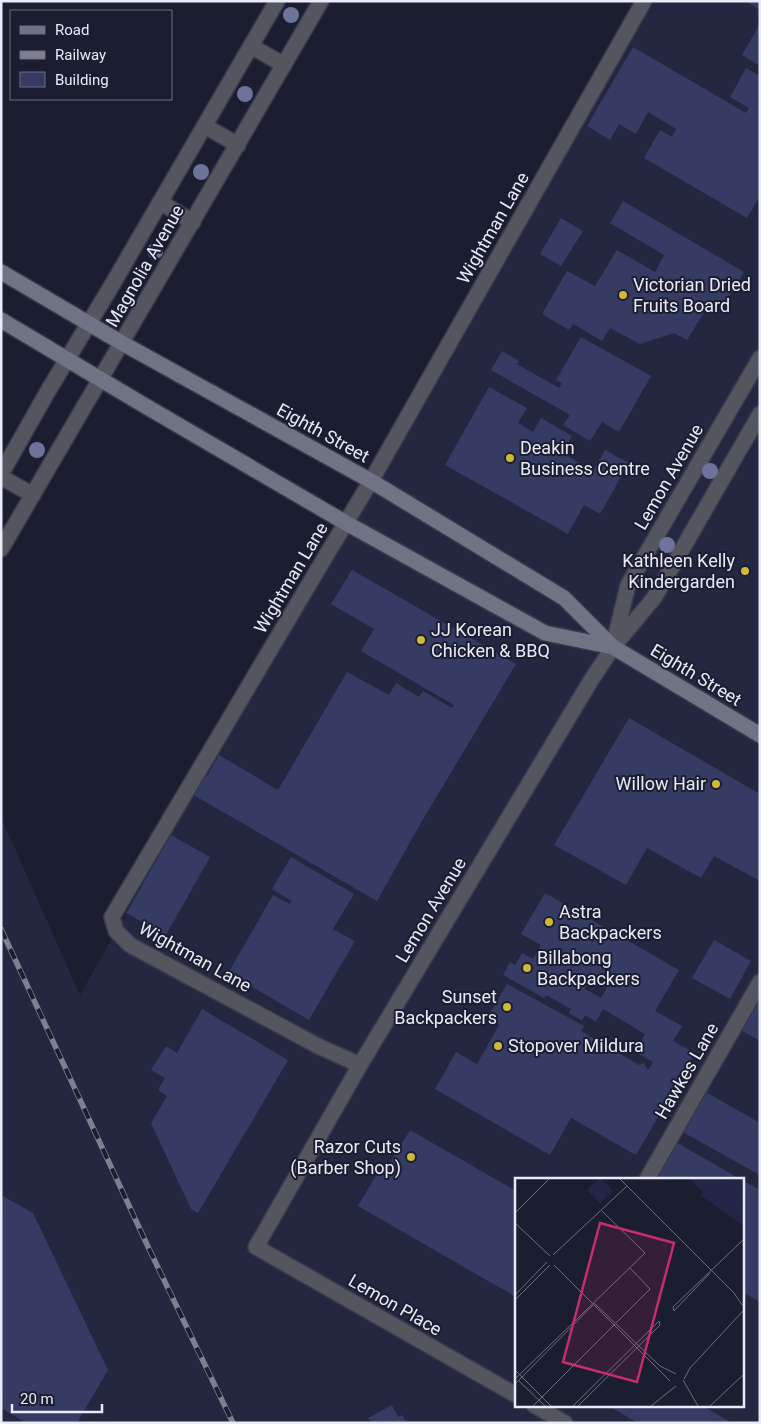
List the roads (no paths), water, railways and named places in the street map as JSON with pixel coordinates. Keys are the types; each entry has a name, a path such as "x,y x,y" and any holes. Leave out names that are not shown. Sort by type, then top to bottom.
{"street":[{"name":"Magnolia Avenue","path":"1,475 277,1"},
{"name":"Magnolia Avenue","path":"1,549 321,1"},
{"name":"Wightman Lane","path":"360,1065 318,1046 130,945 116,931 112,917 371,481 644,1"},
{"path":"251,46 284,65"},
{"path":"205,126 238,145"},
{"path":"160,202 193,222"},
{"name":"Eighth Street","path":"1,272 122,343 371,481 564,598 612,647 760,734"},
{"name":"Eighth Street","path":"1,320 346,524 544,633 612,647"},
{"name":"Lemon Avenue","path":"612,647 628,585 760,358"},
{"name":"Lemon Avenue","path":"256,1247 360,1065 590,682 612,647 654,598 760,414"},
{"path":"1,475 33,495"},
{"name":"Hawkes Lane","path":"648,1178 760,982"},
{"name":"Lemon Place","path":"256,1247 515,1394"},
{"path":"536,1406 565,1423"}],"railway":[{"path":"1,929 150,1251 233,1423"}],"place":[{"name":"Victorian Dried Fruits Board","path":"623,295"},
{"name":"Deakin Business Centre","path":"510,458"},
{"name":"Kathleen Kelly Kindergarden","path":"745,571"},
{"name":"JJ Korean Chicken & BBQ","path":"421,640"},
{"name":"Willow Hair","path":"716,784"},
{"name":"Astra Backpackers","path":"549,922"},
{"name":"Billabong Backpackers","path":"527,968"},
{"name":"Sunset Backpackers","path":"507,1007"},
{"name":"Stopover Mildura","path":"498,1046"},
{"name":"Razor Cuts (Barber Shop)","path":"411,1157"}]}
